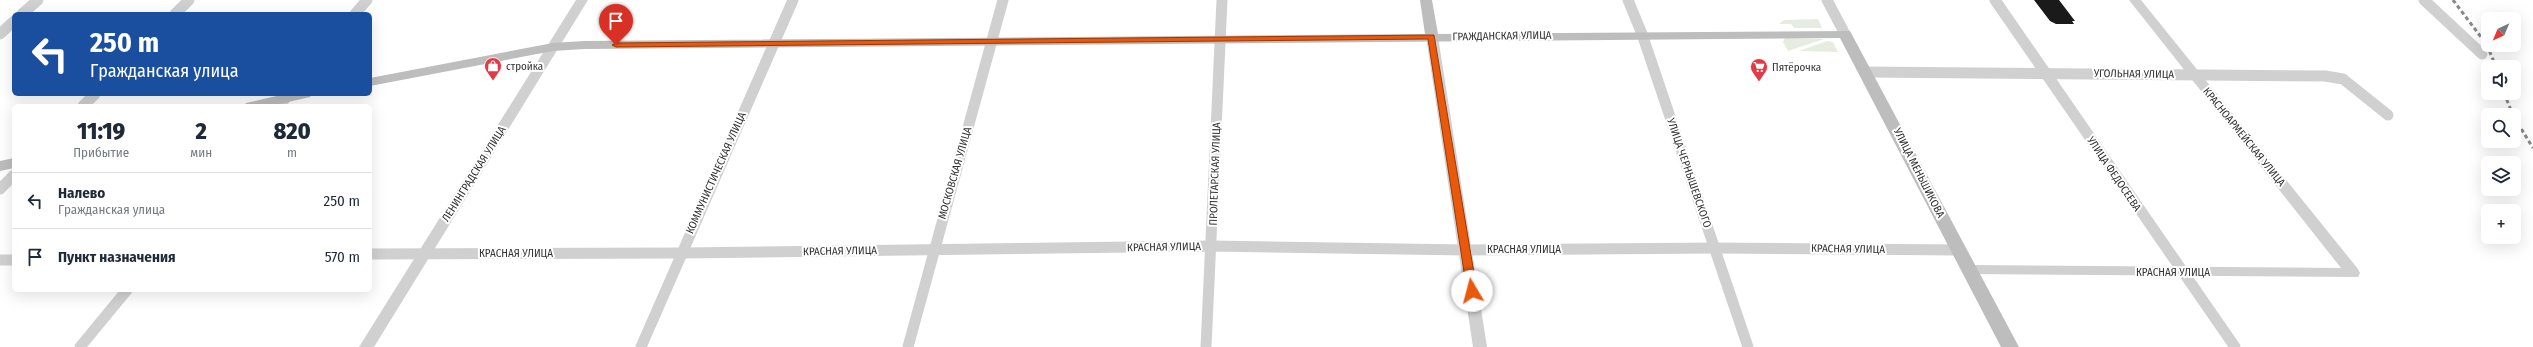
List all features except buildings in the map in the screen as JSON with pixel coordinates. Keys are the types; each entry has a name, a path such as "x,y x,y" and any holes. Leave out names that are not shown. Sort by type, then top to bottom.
{"main road":[{"path":"1426,0 1432,37"},
{"name":"ГРАЖДАНСКАЯ УЛИЦА","path":"372,82 553,47 774,42 1642,34 1845,34"},
{"name":"УЛИЦА МЕНЬШИКОВА","path":"1845,34 1867,72 1958,250 2010,347"},
{"path":"261,104 297,96"},
{"path":"0,166 12,163"}],"street":[{"path":"24,12 38,0"},
{"path":"177,12 189,0"},
{"path":"357,12 367,0"},
{"name":"ЛЕНИНГРАДСКАЯ УЛИЦА","path":"366,347 582,0"},
{"name":"КОММУНИСТИЧЕСКАЯ УЛИЦА","path":"641,347 793,0"},
{"name":"МОСКОВСКАЯ УЛИЦА","path":"908,347 1003,0"},
{"name":"ПРОЛЕТАРСКАЯ УЛИЦА","path":"1206,347 1212,246 1222,0"},
{"name":"УЛИЦА ЧЕРНЫШЕВСКОГО","path":"1628,0 1642,34 1748,347"},
{"name":"УЛИЦА МЕНЬШИКОВА","path":"1827,0 1845,34"},
{"name":"УЛИЦА ФЕДОСЕЕВА","path":"1995,0 2181,272 2235,347"},
{"name":"КРАСНОАРМЕЙСКАЯ УЛИЦА","path":"2135,0 2353,273"},
{"path":"2424,0 2482,54"},
{"path":"0,34 12,24"},
{"path":"1432,37 1480,347"},
{"name":"УГОЛЬНАЯ УЛИЦА","path":"1867,72 2325,76 2343,79 2388,115"},
{"path":"85,104 93,96"},
{"path":"0,189 12,178"},
{"name":"КРАСНАЯ УЛИЦА","path":"372,254 681,253 1212,246 1466,250 1715,248 1958,250"},
{"path":"0,260 12,260"},
{"name":"КРАСНАЯ УЛИЦА","path":"1969,270 2353,273"},
{"path":"80,347 125,292"}],"shaded area":[{"path":"1818,19 1822,28 1794,28 1791,24 1779,24 1784,20"},
{"path":"1785,38 1824,39 1788,51 1783,42"},
{"path":"1827,41 1833,42 1838,52 1799,51"}],"railway":[{"path":"2453,0 2487,45 2493,60"},
{"path":"2507,100 2510,108"},
{"path":"2521,128 2533,148"}],"place":[{"name":"стройка","path":"493,81"},
{"name":"Пятёрочка","path":"1759,82"}],"route":[{"path":"616,45 774,42 1432,37 1472,291"}]}
